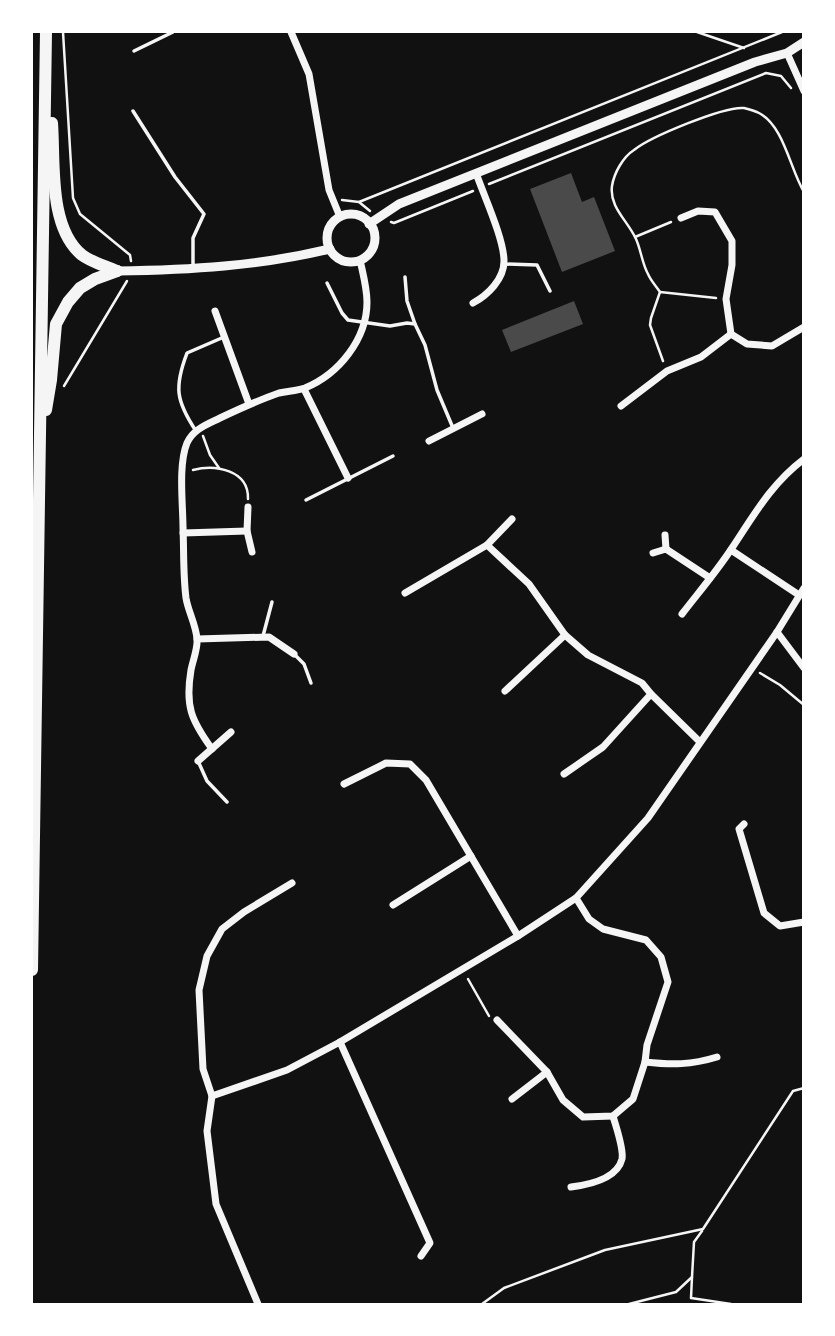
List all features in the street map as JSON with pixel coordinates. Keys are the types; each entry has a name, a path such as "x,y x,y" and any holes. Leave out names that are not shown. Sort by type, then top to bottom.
{"highway":[{"path":"32,970 46,32"},
{"path":"46,56 54,184 59,215 70,241 83,256 117,271"},
{"path":"39,455 51,380 56,324 68,302 80,288 117,271"}],"street":[{"path":"291,32 309,74 330,190 341,216"},
{"path":"369,224 400,204 754,62 788,53 803,42"},
{"path":"788,53 803,91"},
{"path":"473,303 497,283 505,264 502,246 475,173"},
{"path":"681,218 698,211 715,212 732,240 733,265 726,299 731,334 747,344 772,346 803,327"},
{"path":"348,214 362,217 374,234 370,253 360,260 342,260 330,249 327,234 334,221 341,216 348,214"},
{"path":"117,271 193,269 294,258 330,249"},
{"path":"212,749 197,729 189,703 191,673 198,639 186,599 182,479 187,443 196,431 204,426 249,404 281,393 304,389 343,362 355,345 365,322 367,302 360,260"},
{"path":"215,311 249,404"},
{"path":"621,406 667,371 701,357 731,334"},
{"path":"304,389 348,478"},
{"path":"429,441 482,414"},
{"path":"682,614 731,550 759,505 790,470 803,460"},
{"path":"248,507 247,531 252,552"},
{"path":"405,593 487,545 512,519"},
{"path":"183,533 247,531"},
{"path":"665,535 666,549"},
{"path":"487,545 528,584 565,635 588,655 642,683 699,742"},
{"path":"666,549 709,578"},
{"path":"653,553 666,549"},
{"path":"212,1096 287,1070 340,1042 463,970 576,898 648,818 776,632 801,591 731,550"},
{"path":"776,632 803,668"},
{"path":"505,691 565,635"},
{"path":"198,639 269,638 294,654"},
{"path":"564,774 603,747 651,694"},
{"path":"198,761 231,732"},
{"path":"344,784 386,763 410,764 426,780 518,936"},
{"path":"744,824 739,829 764,913 779,926 803,922"},
{"path":"393,905 471,856"},
{"path":"258,1304 216,1203 207,1131 212,1096 204,1069 199,990 207,956 222,929 244,912 292,883"},
{"path":"497,1020 547,1072 563,1100 583,1117 613,1116 633,1099 668,982 662,957 646,940 603,929 589,919 576,898"},
{"path":"340,1042 430,1243 421,1256"},
{"path":"645,1062 674,1065 717,1057"},
{"path":"512,1099 547,1072"},
{"path":"571,1187 583,1186 606,1177 619,1165 622,1152 613,1116"}],"lane":[{"path":"134,51 173,32"},
{"path":"133,111 175,177 204,214 193,238 193,269"},
{"path":"505,264 537,265 550,291"},
{"path":"405,277 407,302 425,345 437,390 453,428"},
{"path":"327,284 348,320 390,326 415,324"},
{"path":"196,431 183,412 179,397 179,373 187,353 225,336"},
{"path":"306,500 393,456"},
{"path":"263,638 272,602"},
{"path":"294,654 304,664 311,683"},
{"path":"198,761 207,781 228,803"}],"path":[{"path":"697,32 744,48"},
{"path":"359,202 782,32"},
{"path":"489,184 766,73 781,76 794,93"},
{"path":"726,299 660,292 647,273 635,236 611,197 612,183 621,164 632,150 654,138 723,111 743,108 760,114 773,126 803,192"},
{"path":"635,236 681,218"},
{"path":"660,292 650,325 667,371"},
{"path":"204,426 203,438 219,468"},
{"path":"182,479 191,471 206,467 219,468 238,476 248,492 248,507"},
{"path":"751,668 780,685 803,705"},
{"path":"463,970 491,1019 497,1020"},
{"path":"731,1304 691,1298 694,1242 793,1091 803,1088"},
{"path":"482,1304 504,1288 605,1250 703,1229"},
{"path":"629,1304 676,1292 692,1277"}],"building":[{"path":"571,173 582,202 594,197 615,251 562,272 530,189"},
{"path":"574,301 583,324 511,352 502,330"}]}
